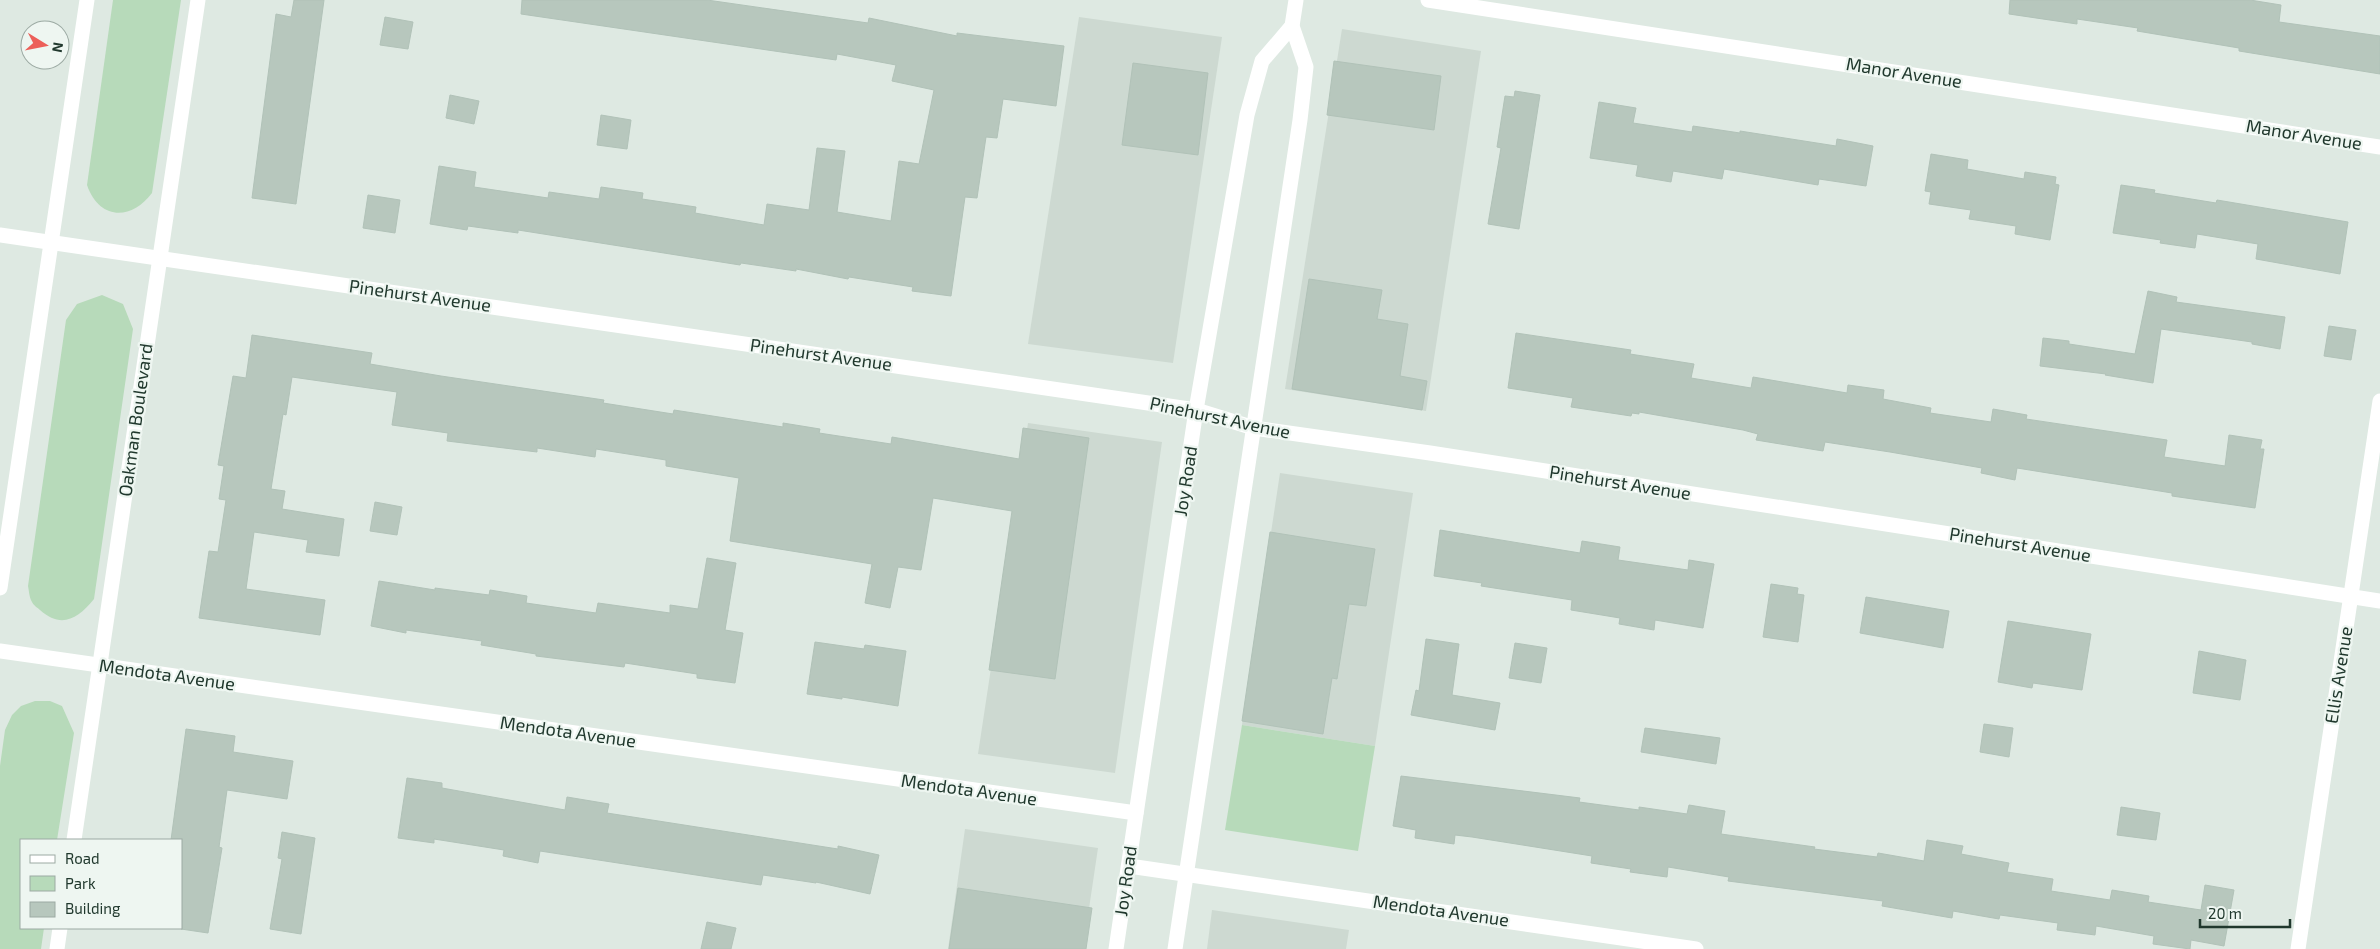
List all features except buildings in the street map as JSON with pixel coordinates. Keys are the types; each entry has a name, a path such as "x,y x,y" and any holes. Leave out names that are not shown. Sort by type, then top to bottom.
{"street":[{"path":"0,588 87,0"},
{"name":"Oakman Boulevard","path":"74,839 198,0"},
{"path":"1175,949 1254,428 1306,67 1292,26 1296,0"},
{"name":"Manor Avenue","path":"1428,0 2380,147"},
{"name":"Joy Road","path":"1116,949 1196,410 1247,115 1262,61 1292,26"},
{"name":"Pinehurst Avenue","path":"0,235 1196,410 1254,428 1469,459 2380,601"},
{"name":"Ellis Avenue","path":"2298,949 2380,401"},
{"name":"Mendota Avenue","path":"0,651 1136,813"},
{"name":"Mendota Avenue","path":"1129,866 1696,949"},
{"path":"57,949 60,929"}],"shaded area":[{"path":"1079,17 1222,37 1173,363 1028,344"},
{"path":"1342,29 1481,51 1426,411 1285,389"},
{"path":"1028,423 1162,442 1115,773 978,754"},
{"path":"1280,473 1413,493 1375,746 1242,725"},
{"path":"965,829 1098,848 1083,949 948,949"},
{"path":"1212,910 1349,930 1346,949 1207,949"}],"green space":[{"path":"113,0 181,0 152,193 135,208 116,213 99,205 92,197 87,185"},
{"path":"102,295 123,304 133,329 94,599 82,612 69,619 62,620 48,616 34,605 30,598 28,586 66,320 77,304"},
{"path":"35,701 50,701 62,706 74,733 57,839 20,839 20,929 44,929 41,949 0,949 0,766 5,730 12,715 21,706"},
{"path":"1242,725 1375,746 1358,851 1225,830"}]}
